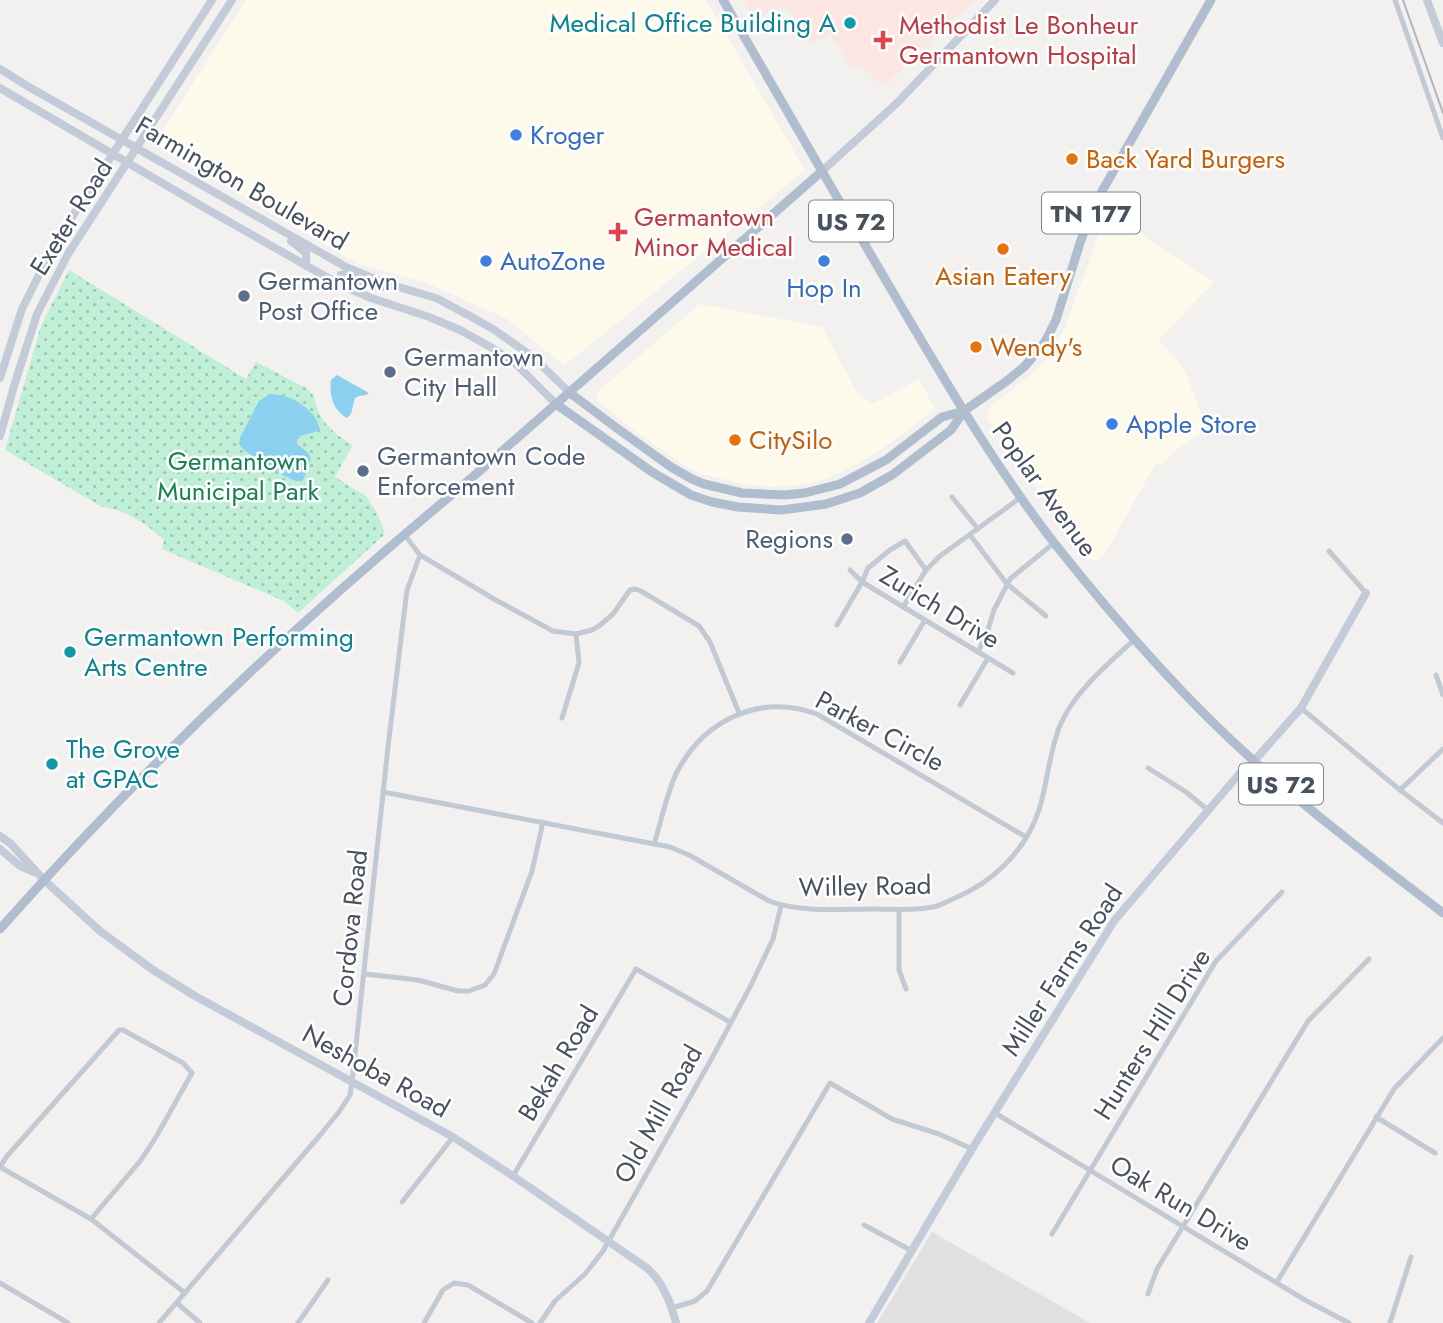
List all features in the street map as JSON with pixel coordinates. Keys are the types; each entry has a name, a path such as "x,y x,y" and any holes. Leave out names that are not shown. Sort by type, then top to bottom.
{"main road":[{"name":"Poplar Avenue","path":"723,0 821,172 964,411 1020,498 1055,543 1135,639 1193,702 1254,761 1351,843 1443,913"},
{"name":"TN 177","path":"964,411 1025,366 1045,342 1056,320 1093,207 1211,0"},
{"path":"0,929 40,876 234,687 404,534 570,393 821,172"},
{"path":"570,393 671,467 692,479 741,493 773,495 805,493 840,484 886,460 942,417 964,411"},
{"path":"556,404 652,472 691,495 712,502 782,510 826,504 860,493 892,475 951,429 964,411"}],"street":[{"name":"Exeter Road","path":"0,378 22,310 54,245 212,0"},
{"name":"Exeter Road","path":"0,436 37,314 68,254 232,0"},
{"path":"821,172 896,104 995,0"},
{"path":"1395,0 1443,138"},
{"path":"1427,0 1443,43"},
{"name":"Farmington Boulevard","path":"0,69 276,228 372,298 429,317 494,349 516,364 556,404"},
{"name":"Farmington Boulevard","path":"0,88 306,265 341,275 367,277 436,298 493,329 533,357 570,393"},
{"path":"244,230 253,215"},
{"path":"276,228 306,253 306,265"},
{"path":"953,497 978,529"},
{"path":"903,607 926,570 949,549 1020,498"},
{"path":"404,534 420,555 553,631 576,634 592,630 606,621 630,590 641,591 699,626 710,642 739,713"},
{"path":"970,535 1007,584 1046,616"},
{"path":"837,625 868,568 890,550 905,541 926,570"},
{"path":"978,652 1007,584 1055,543"},
{"path":"1329,551 1366,593"},
{"name":"Cordova Road","path":"159,1323 333,1120 350,1095 407,590 420,555"},
{"name":"Zurich Drive","path":"850,570 862,582 1013,673"},
{"name":"Miller Farms Road","path":"869,1323 972,1149 1114,921 1240,773 1254,761 1300,708 1366,593"},
{"path":"900,662 925,620"},
{"path":"562,718 579,663 576,634"},
{"name":"Willey Road","path":"383,792 670,847 781,905 803,909 935,907 978,887 1004,866 1026,837 1039,810 1056,736 1065,715 1081,691 1135,639"},
{"path":"960,705 988,658"},
{"path":"1436,675 1443,695"},
{"name":"Parker Circle","path":"654,844 676,775 686,757 703,738 730,717 771,707 802,709 817,714 1026,837"},
{"path":"1300,708 1443,823"},
{"path":"1400,790 1443,749"},
{"path":"1148,768 1186,792 1208,810"},
{"path":"365,974 418,980 458,990 469,991 485,985 494,974 532,871 543,822"},
{"name":"Neshoba Road","path":"0,836 100,931 170,981 453,1137 608,1241 652,1273 661,1284 676,1323"},
{"name":"Neshoba Road","path":"0,849 20,866 40,876"},
{"name":"Hunters Hill Drive","path":"1052,1234 1216,961 1282,892"},
{"name":"Old Mill Road","path":"540,1323 555,1301 592,1266 608,1241 712,1058 765,958 781,905"},
{"path":"899,909 899,970 906,989"},
{"path":"1148,1294 1157,1269 1308,1021 1369,959"},
{"name":"Bekah Road","path":"513,1176 636,969 730,1022"},
{"path":"91,1219 141,1160 192,1073 183,1063 123,1030 119,1030 0,1167 91,1219 185,1293"},
{"path":"1277,1282 1394,1088 1443,1038"},
{"path":"672,1308 695,1301 707,1291 830,1083 892,1119 939,1133 972,1149"},
{"name":"Oak Run Drive","path":"995,1113 1349,1323"},
{"path":"1376,1117 1435,1153"},
{"path":"402,1202 453,1137"},
{"path":"864,1225 912,1251"},
{"path":"1390,1323 1411,1256"},
{"path":"298,1323 328,1280"},
{"path":"0,1283 68,1323"},
{"path":"424,1323 443,1290 454,1283 468,1285 532,1323"},
{"path":"177,1303 200,1323"}],"shaded area":[{"path":"246,0 706,0 805,170 564,366 507,319 427,283 356,263 154,144"},
{"name":"Methodist Le Bonheur Germantown Hospital","path":"743,0 974,0 888,83 880,84 861,65 852,67 830,35 809,44 786,5 754,19"},
{"path":"1105,217 1126,224 1214,282 1158,340 1184,368 1207,430 1174,451 1162,466 1156,463 1106,552 1101,559 1095,561 1086,558 988,419 988,411 1037,370 1057,344"},
{"path":"700,304 822,327 858,394 873,404 919,379 935,409 884,448 820,481 770,487 702,474 682,464 627,425 598,400 597,392"},
{"path":"932,1232 1090,1323 877,1323"}],"green space":[{"name":"Germantown Municipal Park","path":"69,270 246,379 256,362 306,388 314,397 319,413 326,423 353,445 335,477 366,496 377,513 385,534 298,613 284,601 162,549 164,540 144,523 127,514 102,507 5,450 41,326"}],"water":[{"path":"337,375 369,393 355,398 351,414 347,418 338,411 331,397 331,380"},
{"path":"270,394 301,404 313,415 320,429 297,439 297,444 311,458 303,481 296,481 282,475 278,470 275,471 239,444 259,401"}],"railway":[{"path":"1403,0 1443,113"}],"place":[{"name":"Medical Office Building A","path":"850,23"},
{"name":"Methodist Le Bonheur Germantown Hospital","path":"883,40"},
{"name":"Kroger","path":"516,135"},
{"name":"Back Yard Burgers","path":"1072,159"},
{"name":"Germantown Minor Medical","path":"618,232"},
{"name":"Asian Eatery","path":"1003,249"},
{"name":"AutoZone","path":"486,261"},
{"name":"Hop In","path":"824,261"},
{"name":"Germantown Post Office","path":"244,296"},
{"name":"Wendy's","path":"976,347"},
{"name":"Germantown City Hall","path":"390,372"},
{"name":"Apple Store","path":"1112,424"},
{"name":"CitySilo","path":"735,440"},
{"name":"Germantown Code Enforcement","path":"363,471"},
{"name":"Regions","path":"847,539"},
{"name":"Germantown Performing Arts Centre","path":"70,652"},
{"name":"The Grove at GPAC","path":"52,764"}]}
